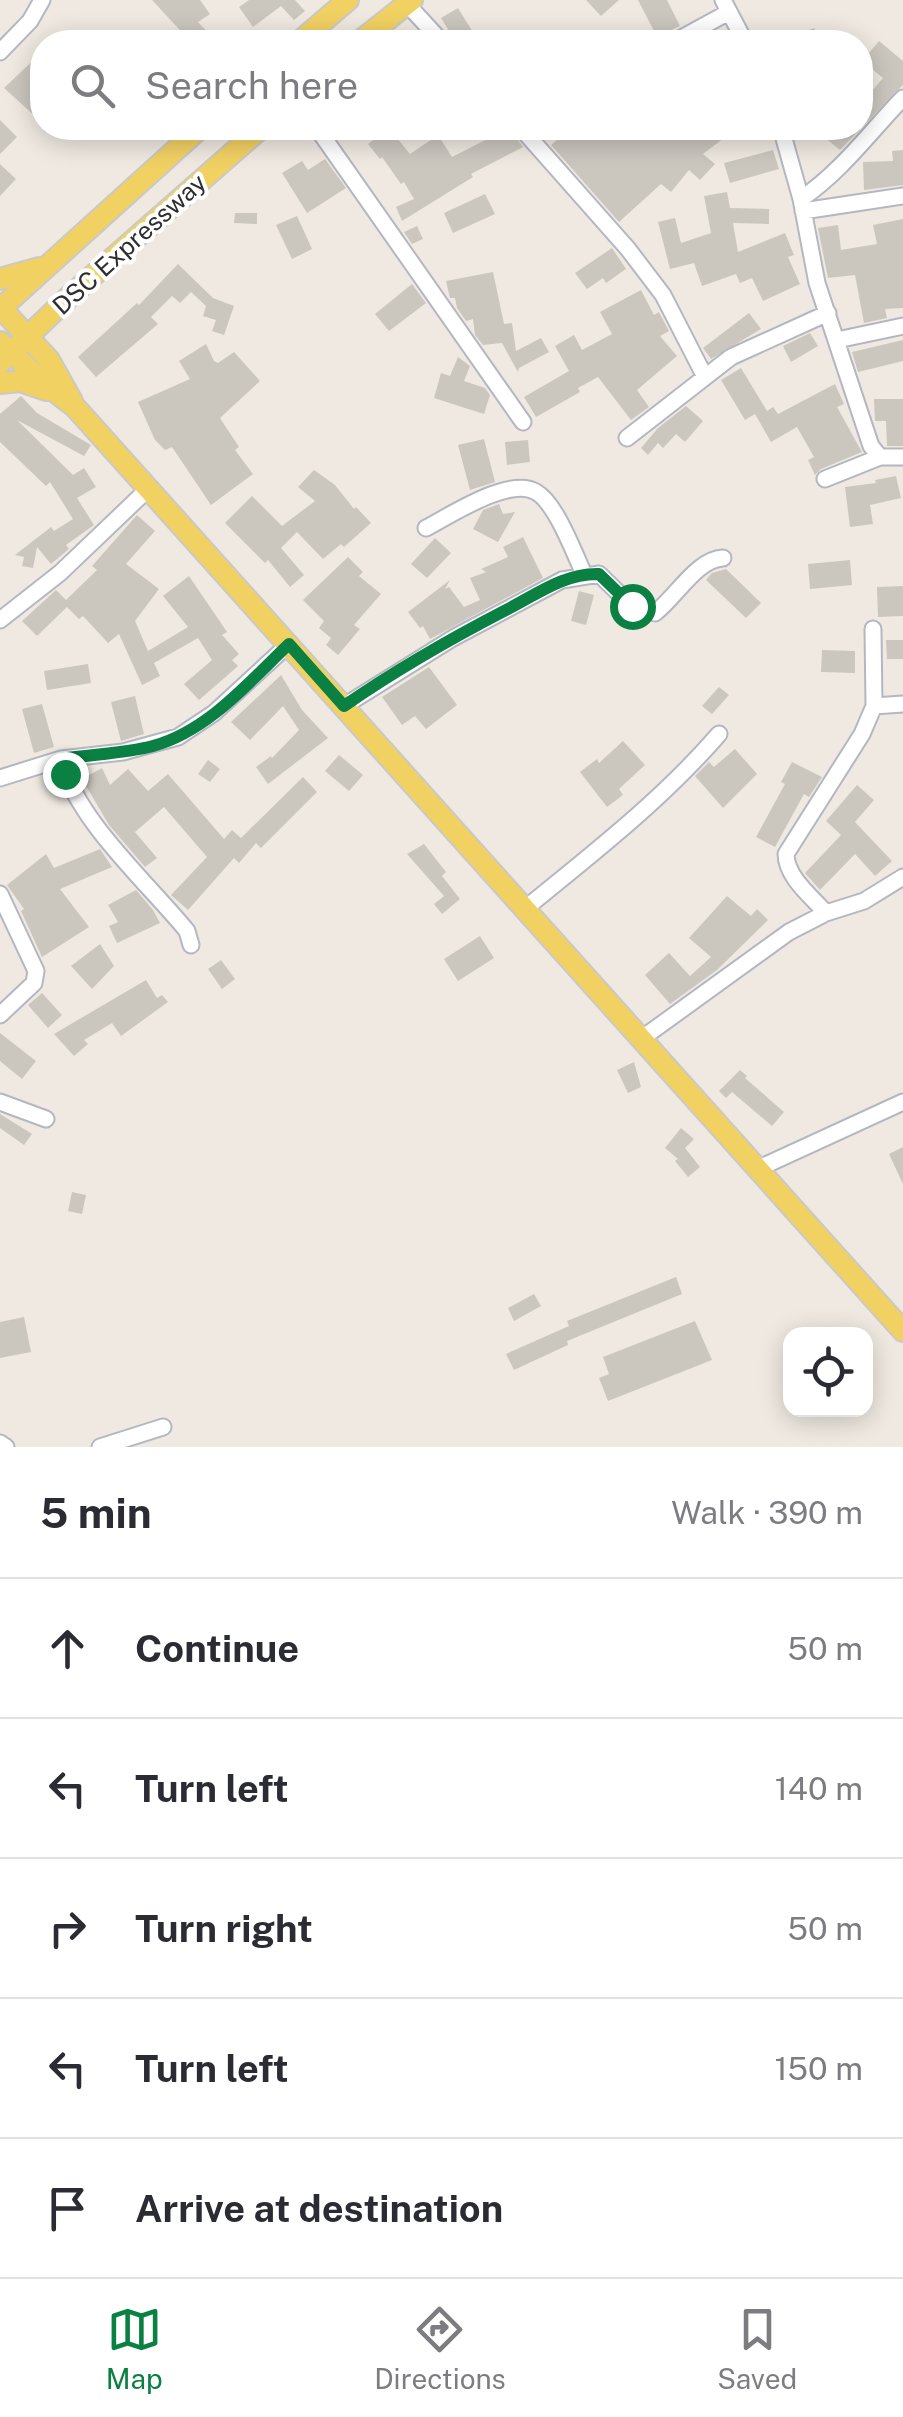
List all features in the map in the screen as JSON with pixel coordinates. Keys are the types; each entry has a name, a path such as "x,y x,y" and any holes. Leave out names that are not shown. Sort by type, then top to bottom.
{"main road":[{"path":"313,30 348,0"},
{"path":"374,30 410,2"},
{"name":"DSC Expressway","path":"0,308 187,140"},
{"name":"DSC Expressway","path":"3,352 28,336 247,140"},
{"path":"0,279 50,263"},
{"path":"0,308 49,360 66,401"},
{"path":"3,352 66,401 148,489 903,1332"},
{"path":"0,383 20,381 66,401"}],"street":[{"path":"0,52 30,21 42,0"},
{"path":"410,2 432,30"},
{"path":"691,30 726,6 739,30"},
{"path":"873,131 903,98"},
{"path":"325,140 523,422"},
{"path":"532,140 628,249 663,295 704,375"},
{"path":"783,140 802,205 816,283 871,446 880,457"},
{"path":"802,205 865,140"},
{"path":"802,205 903,196"},
{"path":"627,438 704,375 756,344 828,313"},
{"path":"837,340 903,326"},
{"path":"825,479 880,457 903,457"},
{"path":"426,528 501,490 523,488 537,492 554,514 584,574"},
{"path":"0,620 60,573 148,489"},
{"path":"344,706 452,638 562,580 599,574 632,606 655,613 673,599 700,566 723,558"},
{"path":"826,914 794,877 786,864 786,854 862,734 874,706 873,629"},
{"path":"0,778 61,759 124,752 178,737 214,713 289,644"},
{"path":"874,706 903,704"},
{"path":"526,908 630,822 693,764 719,734"},
{"path":"61,759 65,774 87,810 115,850 187,931 190,945"},
{"path":"641,1039 790,932 864,901 903,877"},
{"path":"0,894 36,971 34,983 0,1016"},
{"path":"0,1102 46,1119"},
{"path":"757,1169 903,1102"},
{"path":"100,1447 163,1428"},
{"path":"0,1443 6,1447"}],"building":[{"path":"152,0 200,0 210,14 198,22 206,30 180,30"},
{"path":"249,0 295,0 305,11 294,20 281,6 253,27 239,7"},
{"path":"586,0 619,0 601,16"},
{"path":"638,0 667,0 680,26 653,30"},
{"path":"458,8 472,30 448,30 441,18"},
{"path":"879,41 903,61 903,85 873,116 873,90 883,78 873,70 873,48"},
{"path":"30,63 30,112 4,88"},
{"path":"0,120 17,137 0,154"},
{"path":"373,140 399,140 410,154 431,140 441,140 452,157 485,140 518,140 523,147 471,174 473,177 402,221 396,207 414,199 404,182 401,184 368,144"},
{"path":"557,140 721,140 703,154 715,164 700,180 689,170 671,192 661,184 619,222 551,145"},
{"path":"828,140 850,140 840,150"},
{"path":"773,150 779,169 730,183 724,163"},
{"path":"903,150 903,185 864,190 863,162 893,161 892,151"},
{"path":"325,159 346,188 307,213 282,173 302,161 308,170"},
{"path":"0,164 16,179 0,196"},
{"path":"727,192 730,208 769,209 769,224 733,223 738,252 785,233 794,255 788,257 800,284 763,301 752,278 740,283 736,274 702,286 694,263 670,269 658,222 675,218 681,243 711,233 704,196"},
{"path":"485,194 495,214 453,233 444,213"},
{"path":"235,213 257,213 257,224 234,223"},
{"path":"297,216 312,249 292,259 276,225"},
{"path":"903,219 903,308 885,309 887,318 864,323 855,275 828,278 818,228 838,225 841,250 877,244 873,225"},
{"path":"417,226 423,239 412,244 404,232"},
{"path":"612,248 626,269 606,283 603,278 587,289 575,273"},
{"path":"178,264 213,298 234,306 224,335 212,331 216,320 203,316 206,306 191,292 180,303 172,296 151,317 158,324 96,377 78,357 139,305"},
{"path":"493,272 504,324 512,323 516,351 541,338 549,352 518,372 502,343 483,345 475,335 473,319 466,321 455,298 450,298 446,281"},
{"path":"412,284 426,303 389,331 375,314"},
{"path":"641,290 654,315 659,312 669,331 660,336 677,356 637,390 649,407 631,420 598,377 536,417 524,397 569,371 555,346 574,335 582,350 612,334 600,312"},
{"path":"749,313 761,329 711,359 703,348"},
{"path":"810,333 818,346 791,362 783,346"},
{"path":"903,340 903,361 858,372 852,352"},
{"path":"206,344 214,361 218,363 234,352 260,381 220,418 239,447 235,450 253,474 211,505 172,447 165,450 155,440 138,402 190,379 179,361"},
{"path":"458,357 470,366 464,381 485,388 490,395 484,414 434,398 441,373 450,376"},
{"path":"741,368 767,411 773,407 778,414 835,384 844,404 837,407 862,452 815,475 808,460 814,457 797,427 771,442 755,414 745,420 721,380"},
{"path":"21,396 37,413 91,445 84,456 17,420 73,475 84,468 96,487 77,498 94,525 66,545 69,549 51,564 37,547 33,568 22,566 24,557 15,555 51,527 54,531 73,519 50,482 46,486 0,442 0,414"},
{"path":"874,399 903,399 903,446 887,446 886,421 875,421"},
{"path":"686,406 703,421 685,442 676,434 663,448 658,443 648,455 641,448 658,428"},
{"path":"484,439 495,482 470,490 458,445"},
{"path":"528,440 530,462 507,465 505,442"},
{"path":"314,470 335,485 371,523 323,559 297,532 281,548 304,575 290,587 268,560 265,563 225,523 252,496 282,526 315,501 298,487"},
{"path":"896,476 901,498 870,505 873,524 850,527 845,487"},
{"path":"499,504 503,514 515,512 498,542 473,529 483,510"},
{"path":"137,515 155,531 126,564 159,589 135,621 148,651 188,627 163,596 189,576 227,632 222,635 239,654 232,660 238,666 199,700 184,684 212,660 198,638 154,663 160,676 142,685 119,634 108,643 83,616 79,619 67,607 37,636 22,621 56,590 66,600 97,570 92,566"},
{"path":"523,537 543,578 430,639 408,612 450,580 445,589 449,587 464,607 480,600 470,578 508,557 503,547"},
{"path":"435,538 451,553 427,578 411,564"},
{"path":"348,557 363,572 359,576 381,594 354,625 360,629 338,655 326,645 331,638 319,628 324,621 303,600"},
{"path":"850,560 852,585 810,589 808,564"},
{"path":"726,569 761,603 746,618 706,580 712,573"},
{"path":"903,586 903,616 878,617 877,587"},
{"path":"579,591 594,595 586,625 571,621"},
{"path":"886,640 903,640 903,659 887,659"},
{"path":"822,650 855,651 855,673 821,672"},
{"path":"88,664 91,683 47,690 44,671"},
{"path":"429,667 457,705 426,729 415,716 402,725 382,697"},
{"path":"281,675 302,710 328,738 268,784 256,767 272,758 299,730 283,706 250,740 231,722"},
{"path":"719,687 729,695 712,714 702,706"},
{"path":"135,696 144,734 121,741 111,702"},
{"path":"42,704 54,747 34,753 22,709"},
{"path":"623,741 645,765 619,789 623,795 607,807 580,772 597,759 599,763"},
{"path":"735,749 757,774 723,808 695,776 709,762 714,767"},
{"path":"339,755 363,775 349,791 325,771"},
{"path":"208,760 220,769 210,782 198,774"},
{"path":"792,762 822,777 809,797 804,794 775,847 756,837 785,784 781,782"},
{"path":"102,768 110,785 128,769 148,791 168,774 224,839 232,830 241,838 303,777 317,792 261,848 256,843 239,863 234,858 188,910 171,895 207,857 164,807 135,832 157,858 145,867 109,825 82,779"},
{"path":"857,785 874,800 855,822 892,861 875,876 855,854 820,890 805,873 841,835 826,821"},
{"path":"424,844 446,872 442,876 460,899 442,914 434,904 444,896 407,854"},
{"path":"100,849 112,867 60,889 89,927 42,957 21,911 24,909 7,885 46,854 54,868"},
{"path":"136,890 160,923 117,943 109,926 118,922 108,905"},
{"path":"727,896 751,916 757,909 768,920 717,970 670,1004 645,975 669,953 690,976 711,957 689,938"},
{"path":"480,936 494,958 458,981 444,959"},
{"path":"100,944 114,966 92,989 71,966"},
{"path":"221,960 235,979 222,989 208,969"},
{"path":"146,980 157,998 162,995 168,1002 121,1036 112,1023 84,1040 88,1044 74,1056 54,1034"},
{"path":"42,993 62,1015 48,1028 28,1005"},
{"path":"0,1033 36,1061 22,1079 0,1061"},
{"path":"634,1062 641,1087 628,1093 617,1070"},
{"path":"740,1070 784,1112 772,1126 732,1092 726,1098 719,1091"},
{"path":"0,1114 32,1134 24,1145 0,1128"},
{"path":"681,1128 694,1139 685,1148 700,1167 688,1177 675,1161 678,1159 665,1148"},
{"path":"903,1147 903,1184 889,1154"},
{"path":"72,1192 86,1195 82,1214 68,1211"},
{"path":"676,1277 682,1294 567,1341 568,1345 514,1370 506,1354 569,1326 567,1321"},
{"path":"534,1294 541,1306 514,1321 508,1308"},
{"path":"24,1317 31,1352 0,1358 0,1322"},
{"path":"695,1321 712,1360 608,1401 599,1378 609,1374 603,1357"}],"route":[{"path":"65,774 61,759 124,752 178,737 214,713 289,644 344,706 452,638 562,580 599,574 632,606"}]}
